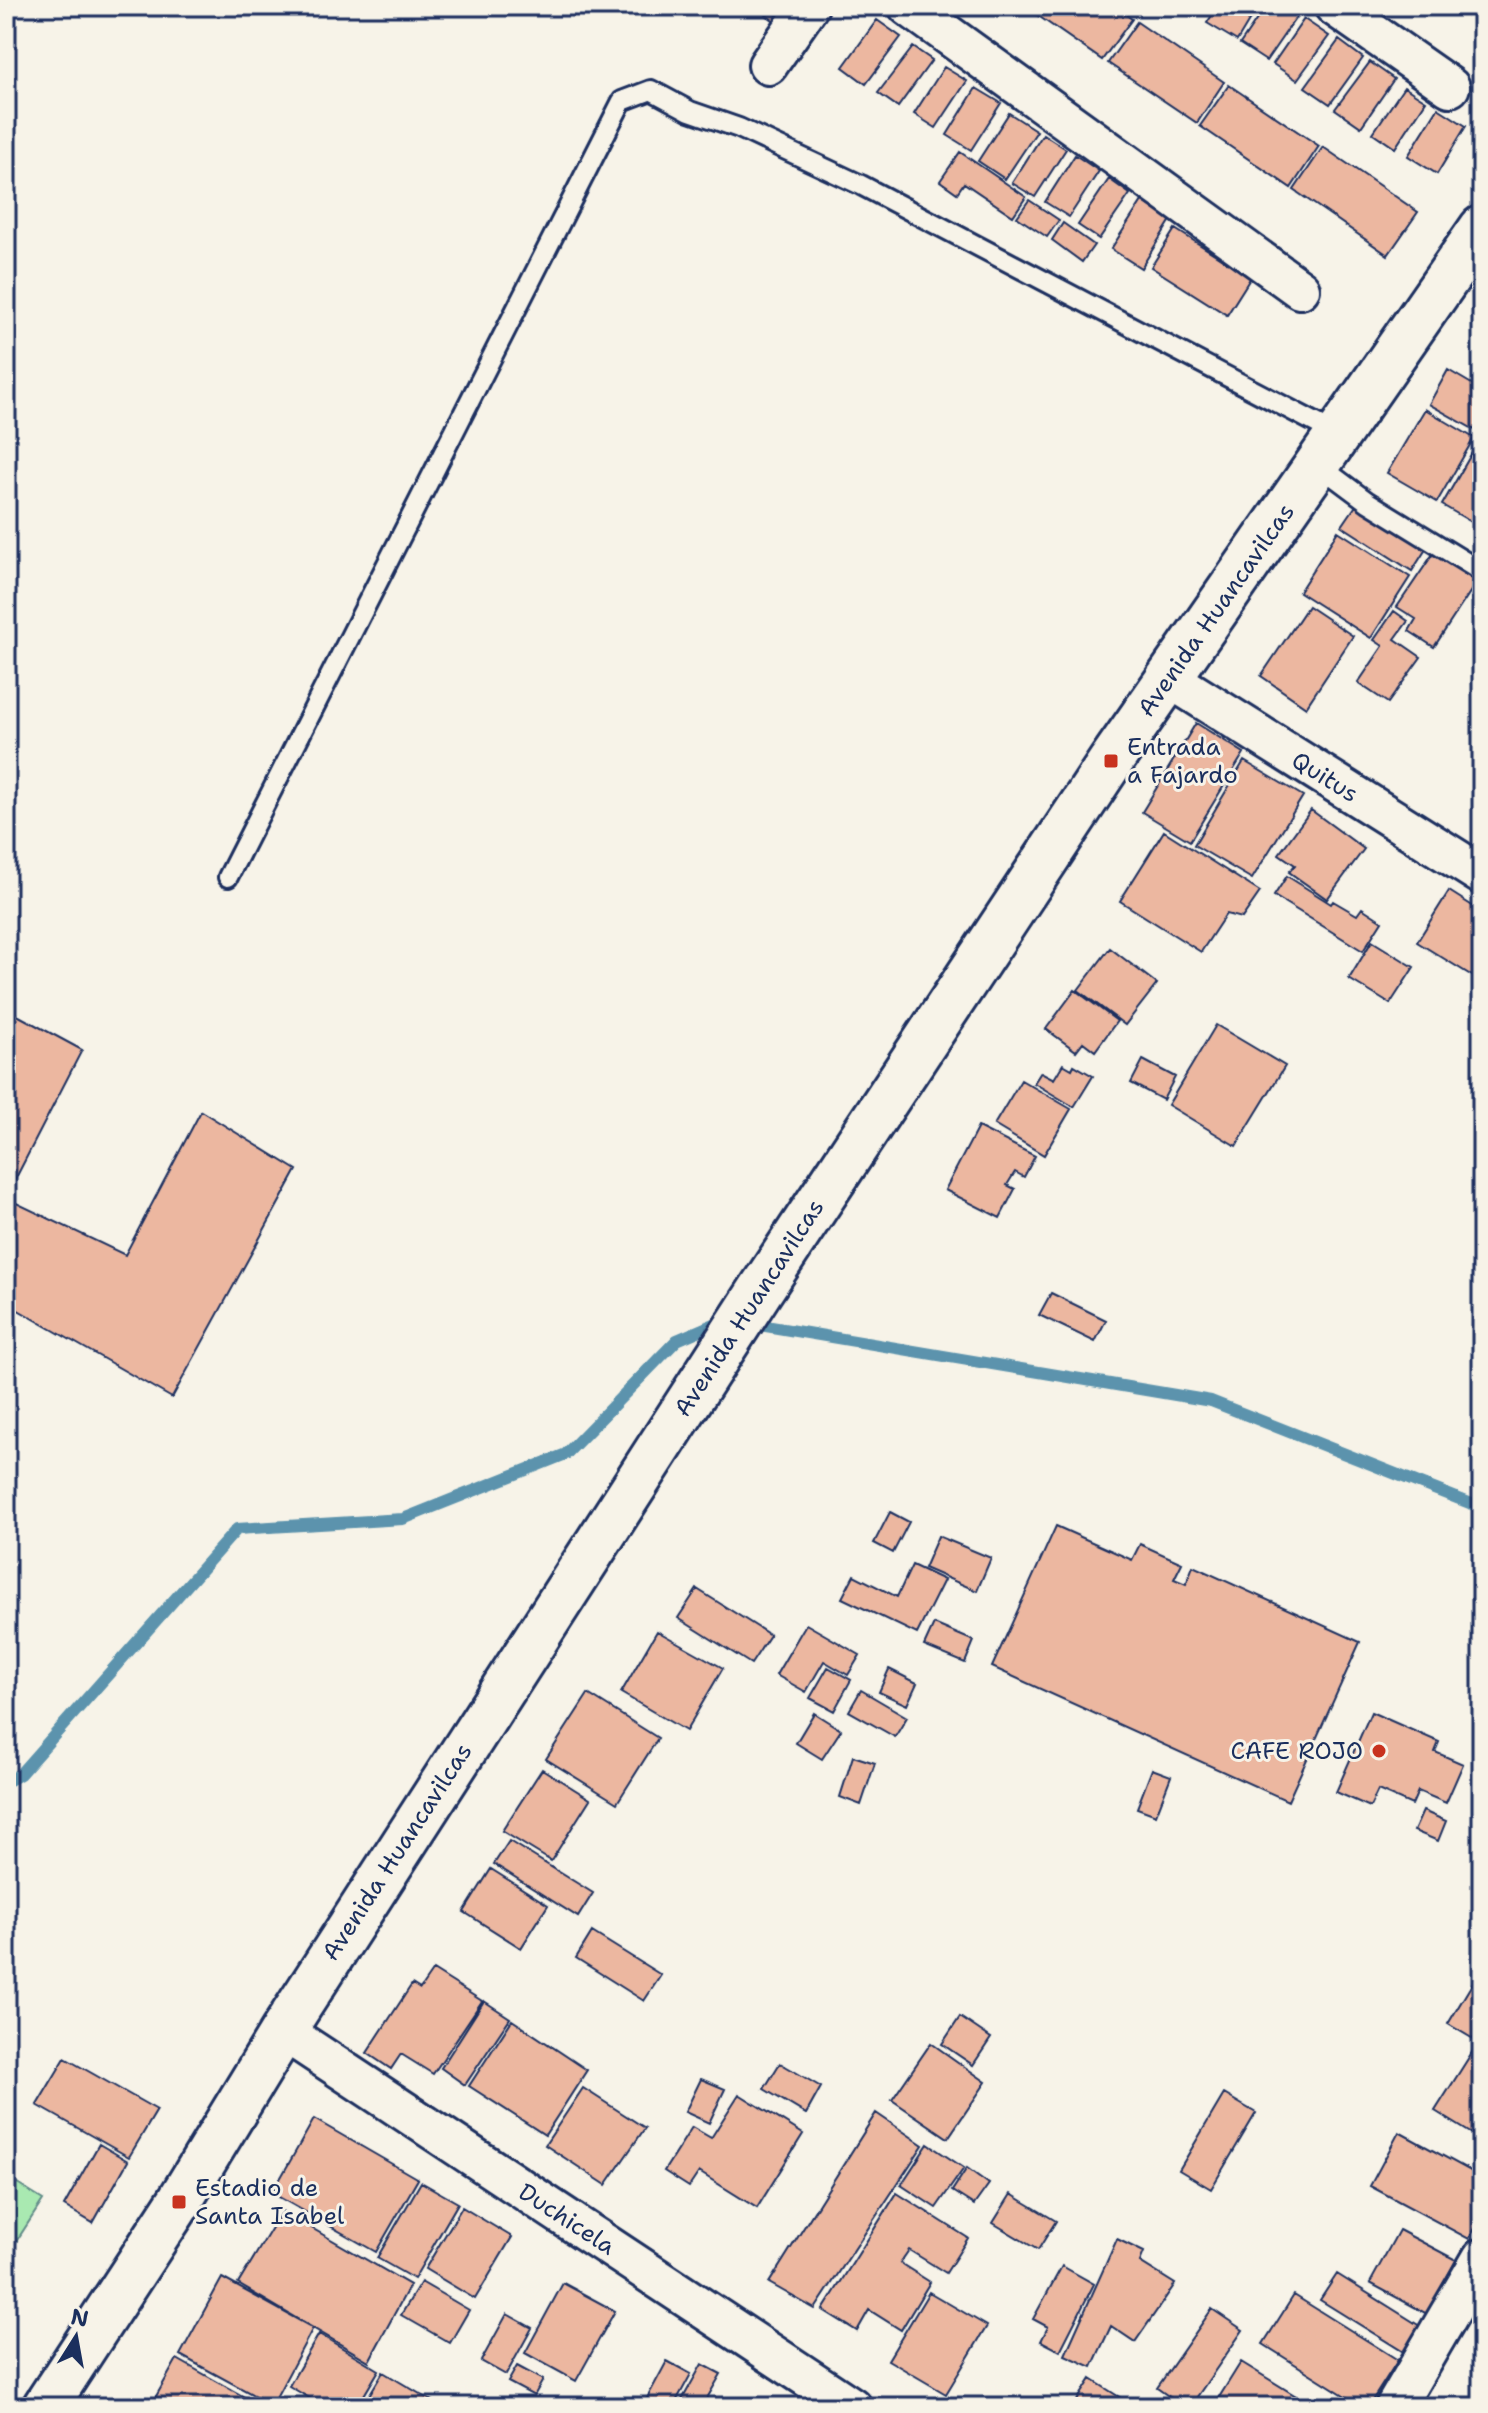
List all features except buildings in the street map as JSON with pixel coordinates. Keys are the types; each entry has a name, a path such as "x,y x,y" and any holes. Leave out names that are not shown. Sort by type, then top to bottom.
{"street":[{"path":"768,65 809,6"},
{"path":"908,6 1300,289"},
{"path":"1334,6 1450,87"},
{"name":"Avenida Huancavilcas","path":"45,2407 179,2202 283,2031 721,1350 1111,761 1482,228"},
{"name":"Quitus","path":"1169,678 1482,875"},
{"name":"Duchicela","path":"283,2031 852,2407"},
{"path":"1395,2407 1482,2258"}],"lane":[{"path":"228,877 622,101 651,90 690,111 739,128 861,185 1327,449 1368,502 1482,572"}],"green space":[{"path":"6,2177 43,2200 6,2257"}],"waterway":[{"path":"6,1782 20,1774 237,1529 403,1519 566,1454 677,1340 726,1319"},
{"path":"748,1323 1211,1401 1482,1508"}],"place":[{"name":"Entrada a Fajardo","path":"1111,761"},
{"name":"CAFE ROJO","path":"1379,1751"},
{"name":"Estadio de Santa Isabel","path":"179,2202"}]}
